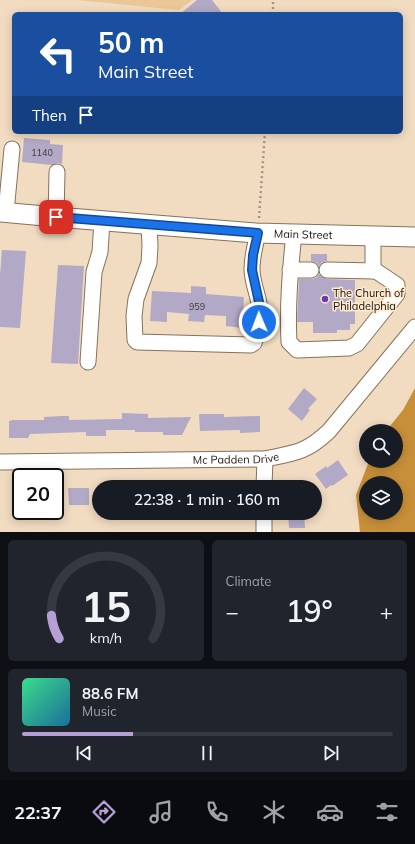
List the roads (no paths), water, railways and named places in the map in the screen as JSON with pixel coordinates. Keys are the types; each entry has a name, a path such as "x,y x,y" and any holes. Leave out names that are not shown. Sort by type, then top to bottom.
{"main road":[{"name":"Main Street","path":"3,212 258,233 415,237"}],"street":[{"path":"3,212 12,149"},
{"path":"56,217 57,172"},
{"path":"88,362 94,272 100,252 102,221"},
{"path":"149,224 149,263 136,299 134,316 135,340 137,342 252,345 254,343 259,322 259,302 252,270 253,255 258,233"},
{"path":"294,234 290,270 288,322 289,342 297,350 349,348 357,344 397,294 397,285 376,271 327,270"},
{"path":"373,236 373,271"},
{"path":"290,270 311,270"},
{"name":"Mc Padden Drive","path":"0,462 265,459 297,452 316,443 329,431 415,327"},
{"path":"264,480 265,459"},
{"path":"264,520 264,532"}],"place":[{"name":"The Church of Philadelphia","path":"325,299"}]}
